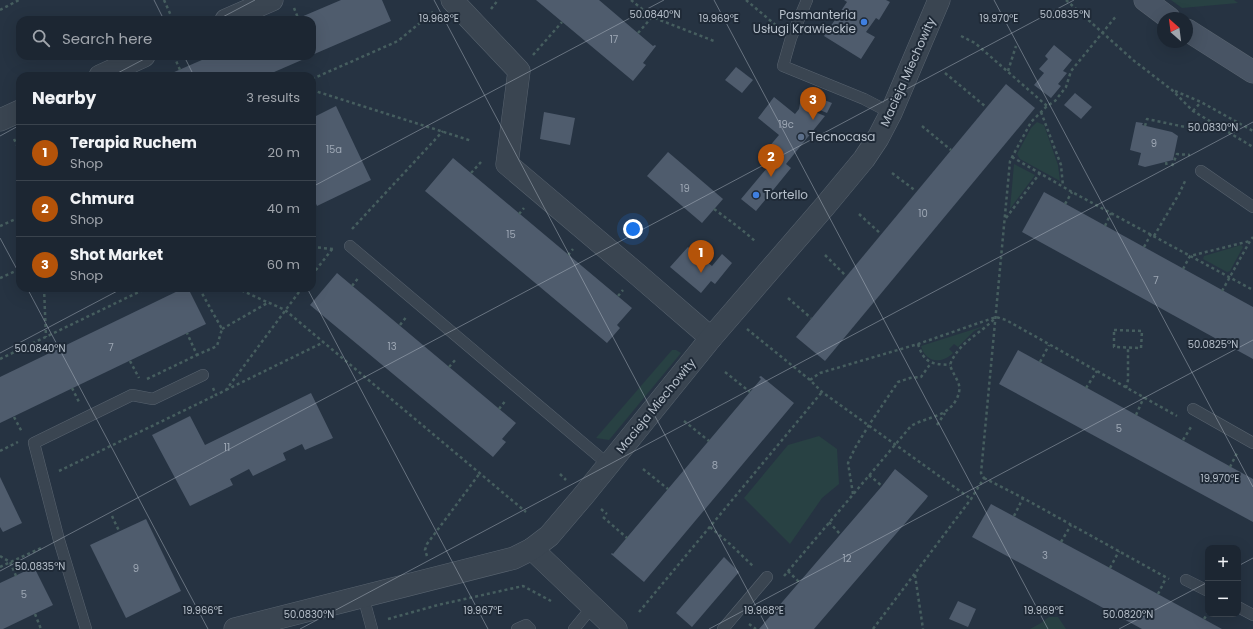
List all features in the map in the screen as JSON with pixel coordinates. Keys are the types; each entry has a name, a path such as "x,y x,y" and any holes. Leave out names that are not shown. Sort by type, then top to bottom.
{"main road":[{"path":"1146,0 1161,12"},
{"path":"1193,34 1214,49 1253,72"}],"street":[{"path":"235,16 272,0"},
{"name":"Macieja Miechowity","path":"235,629 514,558 532,549 549,536 609,465 711,338 852,174 878,138 891,113 939,0"},
{"path":"444,5 519,71 507,164 711,338"},
{"path":"109,72 135,60"},
{"path":"0,120 16,113"},
{"path":"532,549 616,629"}],"lane":[{"path":"807,0 791,38 783,66 864,99 891,113"},
{"path":"1196,172 1253,208"},
{"path":"350,246 609,465"},
{"path":"86,629 42,480 34,443 132,395 153,399 204,374"},
{"path":"1193,409 1253,443"},
{"path":"723,629 767,577"},
{"path":"1186,580 1205,590"},
{"path":"363,596 371,626"},
{"path":"574,629 592,607"},
{"path":"1241,609 1253,615"},
{"path":"518,629 526,625 530,629"}],"path":[{"path":"0,10 19,0"},
{"path":"164,0 171,16"},
{"path":"632,0 652,17 714,41"},
{"path":"746,0 791,38"},
{"path":"1066,0 1103,32 1132,60 1172,90 1193,111 1253,147"},
{"path":"316,77 398,41 444,5"},
{"path":"1117,15 1071,71 1066,87 1055,101 1047,106 1031,122 1010,161 982,474 984,478 1172,580"},
{"path":"638,33 652,17"},
{"path":"519,71 562,22"},
{"path":"961,36 975,43 1047,106"},
{"path":"1008,72 1016,46"},
{"path":"176,60 180,70"},
{"path":"945,73 986,107"},
{"path":"1172,90 1201,102 1253,131"},
{"path":"316,91 472,141"},
{"path":"1193,111 1201,102"},
{"path":"1041,112 1060,165 1063,187"},
{"path":"1145,126 1147,119 1190,128"},
{"path":"922,126 951,150"},
{"path":"349,232 443,131"},
{"path":"1172,166 1177,154 1190,155"},
{"path":"1012,157 1072,192 1253,290"},
{"path":"470,173 481,162"},
{"path":"1166,162 1167,167"},
{"path":"1144,247 1196,172"},
{"path":"892,173 916,192"},
{"path":"1006,218 1040,173"},
{"path":"1065,204 1072,192"},
{"path":"714,209 742,229 756,242"},
{"path":"1105,226 1111,213"},
{"path":"859,214 881,234"},
{"path":"0,226 16,219"},
{"path":"1222,291 1253,237"},
{"path":"1183,269 1190,256 1250,241"},
{"path":"316,270 338,243"},
{"path":"824,255 846,276"},
{"path":"0,278 16,271"},
{"path":"352,286 361,275"},
{"path":"44,292 46,337"},
{"path":"0,359 139,292"},
{"path":"202,292 222,329"},
{"path":"245,292 285,310 526,512"},
{"path":"226,390 299,292"},
{"path":"788,298 811,318"},
{"path":"197,355 217,346 222,329 269,302"},
{"path":"400,325 409,314"},
{"path":"731,315 755,337 810,380 822,392 971,499"},
{"path":"810,380 820,373 918,344 996,317 1006,320 1179,417"},
{"path":"950,365 958,349 988,326 996,317"},
{"path":"1114,330 1142,332 1141,348 1128,347 1114,347 1114,330"},
{"path":"187,333 204,374 216,395"},
{"path":"42,480 324,342"},
{"path":"918,344 921,354 931,362 950,365"},
{"path":"1040,362 1049,344"},
{"path":"1126,388 1128,380 1128,347"},
{"path":"449,367 459,356"},
{"path":"130,361 141,382"},
{"path":"853,494 848,463 869,425 898,382 910,378 921,377 931,362"},
{"path":"937,425 952,406 959,392 959,385 950,365"},
{"path":"1086,388 1097,371"},
{"path":"725,372 750,392"},
{"path":"72,388 77,397"},
{"path":"639,612 822,392"},
{"path":"499,409 508,397"},
{"path":"1136,415 1144,397"},
{"path":"710,527 731,545 758,572 767,577 776,585 911,426 917,422 945,413"},
{"path":"14,417 19,426"},
{"path":"684,421 709,441"},
{"path":"1183,440 1192,424"},
{"path":"1230,467 1238,450"},
{"path":"643,469 668,489"},
{"path":"428,561 425,550 427,544 480,473"},
{"path":"869,475 882,486"},
{"path":"873,629 971,499 984,478"},
{"path":"1014,516 1023,498"},
{"path":"112,516 119,531"},
{"path":"603,517 627,538"},
{"path":"829,522 840,534"},
{"path":"1061,542 1071,525"},
{"path":"0,567 59,540"},
{"path":"1110,568 1119,551"},
{"path":"0,556 10,562 16,576"},
{"path":"788,571 799,582"},
{"path":"915,575 923,629"},
{"path":"1158,594 1166,578"},
{"path":"371,626 438,605 523,586"},
{"path":"35,614 41,629"}],"green space":[{"path":"1171,0 1234,0 1238,3 1182,8"},
{"path":"1037,122 1044,125 1058,165 1060,181 1020,159 1017,154 1031,128"},
{"path":"1014,164 1035,175 1010,209"},
{"path":"1241,245 1243,247 1230,271 1227,272 1203,259 1204,256"},
{"path":"984,326 974,331 958,347 954,344 949,349 953,353 944,359 934,360 926,356 921,346"},
{"path":"672,350 676,350 681,353 609,440 596,438"},
{"path":"819,436 837,449 839,484 822,498 790,544 744,498 788,445"},
{"path":"1049,617 1058,617 1066,629 1030,629 1041,623"}],"building":[{"path":"341,0 382,0 391,21 316,53 316,16 303,16"},
{"path":"536,0 599,0 653,46 656,46 643,63 646,65 633,81"},
{"path":"844,0 886,0 890,2 879,20 876,18 866,32 875,37 861,59 824,36 847,2"},
{"path":"1054,45 1072,60 1063,71 1067,73 1058,84 1061,86 1051,98 1034,85 1044,73 1039,69 1048,59 1045,56"},
{"path":"202,60 302,60 274,72 174,72"},
{"path":"736,67 753,80 742,93 725,80"},
{"path":"1006,84 1035,108 825,361 796,337"},
{"path":"802,92 816,98 810,110 825,116 786,164 791,168 756,211 741,199 777,156 768,148 779,135 758,118 774,97 795,114 799,109"},
{"path":"1075,93 1092,107 1081,119 1064,105"},
{"path":"819,98 832,103 827,113 815,108"},
{"path":"336,106 371,180 317,206 316,204 316,116"},
{"path":"544,112 575,118 570,145 540,139"},
{"path":"1136,122 1143,123 1142,125 1172,132 1178,136 1173,160 1145,167 1138,165 1141,153 1130,150"},
{"path":"668,152 723,199 702,223 647,176"},
{"path":"453,158 632,308 617,325 620,328 607,343 425,191"},
{"path":"1044,192 1253,307 1253,359 1022,232"},
{"path":"688,247 712,266 722,254 732,263 715,284 711,281 701,293 670,267"},
{"path":"337,273 516,423 502,439 506,442 493,457 310,305"},
{"path":"176,292 190,292 206,324 0,423 0,377"},
{"path":"1018,350 1253,479 1253,522 999,384"},
{"path":"761,376 794,403 644,582 611,554 613,554 761,379 759,377"},
{"path":"311,393 333,438 305,450 302,444 283,453 286,460 253,476 249,469 230,479 233,485 190,506 152,435 190,416 205,445"},
{"path":"895,469 928,496 926,499 814,629 759,629 882,486"},
{"path":"0,477 22,523 3,532 0,527"},
{"path":"991,504 1222,629 1142,629 972,537"},
{"path":"146,519 181,591 126,618 90,545"},
{"path":"724,557 739,572 692,627 676,613"},
{"path":"34,567 53,605 3,629 0,629 0,583"},
{"path":"958,601 976,609 968,627 949,619"}],"place":[{"name":"Pasmanteria Usługi Krawieckie","path":"864,22"},
{"name":"Shot Market","path":"813,120"},
{"name":"Tecnocasa","path":"801,137"},
{"name":"Chmura","path":"771,177"},
{"name":"Tortello","path":"756,195"},
{"name":"Terapia Ruchem","path":"701,273"}]}
